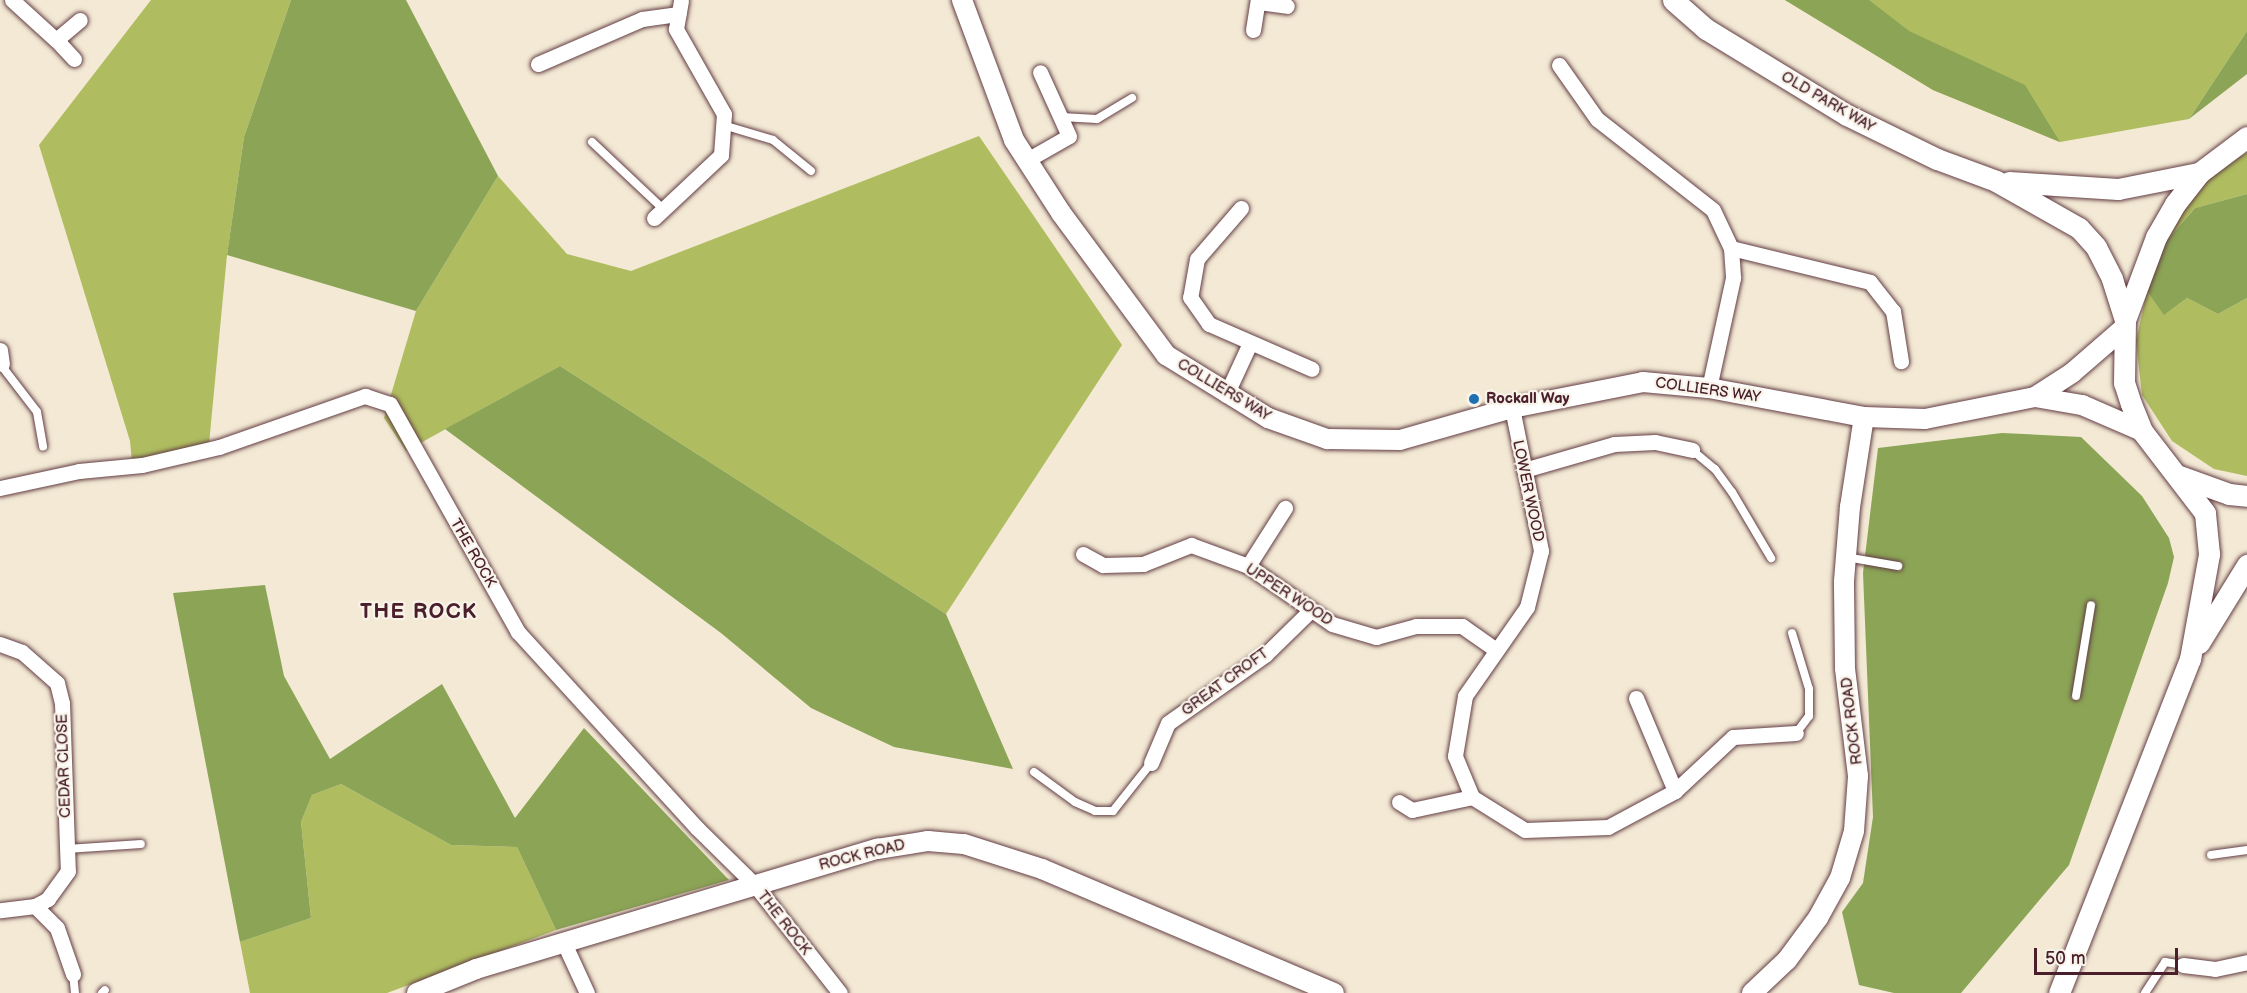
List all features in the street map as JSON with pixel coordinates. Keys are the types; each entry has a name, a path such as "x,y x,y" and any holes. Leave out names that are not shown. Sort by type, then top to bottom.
{"main road":[{"name":"OLD PARK WAY","path":"1673,0 1706,29 1847,115 1937,159 1996,181 2049,208 2088,238 2112,279 2124,324"},
{"path":"2190,659 2209,554 2205,513 2180,476 2142,431 2124,383 2124,324 2156,237 2199,173 2247,137"},
{"name":"OLD PARK WAY","path":"1996,181 2061,189 2118,189 2199,173"},
{"path":"2180,476 2229,494 2247,496"},
{"path":"2059,993 2190,659 2247,564"}],"street":[{"path":"12,0 74,59"},
{"name":"COLLIERS WAY","path":"962,0 1014,140 1166,355 1226,395 1268,418 1327,439 1400,440 1512,408 1643,382 1709,388 1864,417 1925,418 2035,397 2072,373 2124,324"},
{"path":"1253,30 1258,1 1287,6"},
{"path":"538,64 642,19 680,7 676,29 724,114 721,155 659,214"},
{"path":"56,40 80,20"},
{"path":"1559,65 1597,119 1713,210 1731,248 1733,278 1709,388"},
{"path":"1027,160 1069,136 1040,72"},
{"path":"1241,208 1197,259 1190,297 1209,324 1312,369"},
{"path":"1731,248 1870,282 1893,311 1901,361"},
{"path":"1226,395 1250,343"},
{"name":"THE ROCK","path":"0,488 79,471 142,465 219,447 365,396 390,404 519,632 697,828 755,885 840,993"},
{"path":"2035,397 2082,405 2142,431"},
{"name":"LOWER WOOD","path":"1472,797 1455,756 1465,696 1527,607 1541,551 1512,408"},
{"name":"ROCK ROAD","path":"1752,993 1787,960 1818,918 1840,878 1851,841 1858,790 1844,648 1845,557 1864,417"},
{"path":"1524,470 1614,444 1655,442 1692,450"},
{"path":"1248,566 1285,508"},
{"name":"UPPER WOOD","path":"1083,554 1103,565 1143,564 1191,544 1248,566 1332,624 1376,637 1416,626 1462,626 1496,650"},
{"name":"GREAT CROFT","path":"1151,763 1168,723 1266,654 1311,610"},
{"name":"CEDAR CLOSE","path":"0,644 22,652 57,683 62,702 68,871 48,899 35,906"},
{"path":"1636,698 1675,791"},
{"path":"1399,802 1412,810 1472,797 1526,830 1608,827 1675,791 1733,736 1796,733"},
{"name":"ROCK ROAD","path":"417,993 476,969 888,846 918,842 964,844 1107,895 1334,993"},
{"path":"0,909 35,906 57,928 73,974"},
{"path":"564,943 587,993"},
{"path":"2182,965 2215,969 2247,962"}],"lane":[{"path":"1061,117 1097,119 1132,98"},
{"path":"723,124 773,140 811,171"},
{"path":"592,142 659,214"},
{"path":"1,360 37,412 43,446"},
{"path":"1692,450 1715,469 1732,492 1771,558"},
{"path":"1845,557 1898,566"},
{"path":"2076,696 2091,605"},
{"path":"1792,633 1809,689 1809,716 1796,733"},
{"path":"1034,772 1075,802 1095,811 1113,812 1151,763"},
{"path":"67,849 141,844"},
{"path":"2211,855 2247,850"},
{"path":"2145,993 2165,962 2182,965"},
{"path":"73,974 75,993"}],"green space":[{"path":"151,0 291,0 244,137 227,255 209,444 132,462 130,441 39,145"},
{"path":"291,0 406,0 498,176 416,311 227,255 244,137"},
{"path":"1785,0 2247,0 2247,31 2189,119 2060,142 1933,90"},
{"path":"1785,0 1869,0 1909,31 2025,85 2060,142 1933,90"},
{"path":"2247,31 2247,74 2189,119"},
{"path":"979,136 1122,345 946,614 560,366 406,451 384,418 416,311 498,176 567,254 631,271"},
{"path":"2247,153 2247,194 2195,208 2165,243 2185,205 2217,168"},
{"path":"2247,194 2247,298 2218,314 2187,298 2164,315 2147,291 2165,243 2195,208"},
{"path":"2147,291 2165,314 2187,298 2218,314 2247,298 2247,476 2214,469 2172,441 2142,395 2136,341"},
{"path":"560,366 946,614 1013,769 894,747 811,708 721,633 445,429"},
{"path":"2002,433 2081,437 2142,496 2169,538 2174,557 2168,583 2069,865 1961,993 1894,993 1859,985 1842,912 1863,883 1873,817 1863,573 1878,448"},
{"path":"265,585 284,676 330,759 442,684 515,818 584,728 729,880 556,930 517,847 451,845 341,784 312,795 301,822 311,918 240,942 173,593"},
{"path":"341,784 451,845 517,847 556,930 387,993 250,993 240,942 311,918 301,822 312,795"}],"place":[{"name":"Rockall Way","path":"1474,399"}],"district":[{"name":"THE ROCK","path":"419,612"}]}
